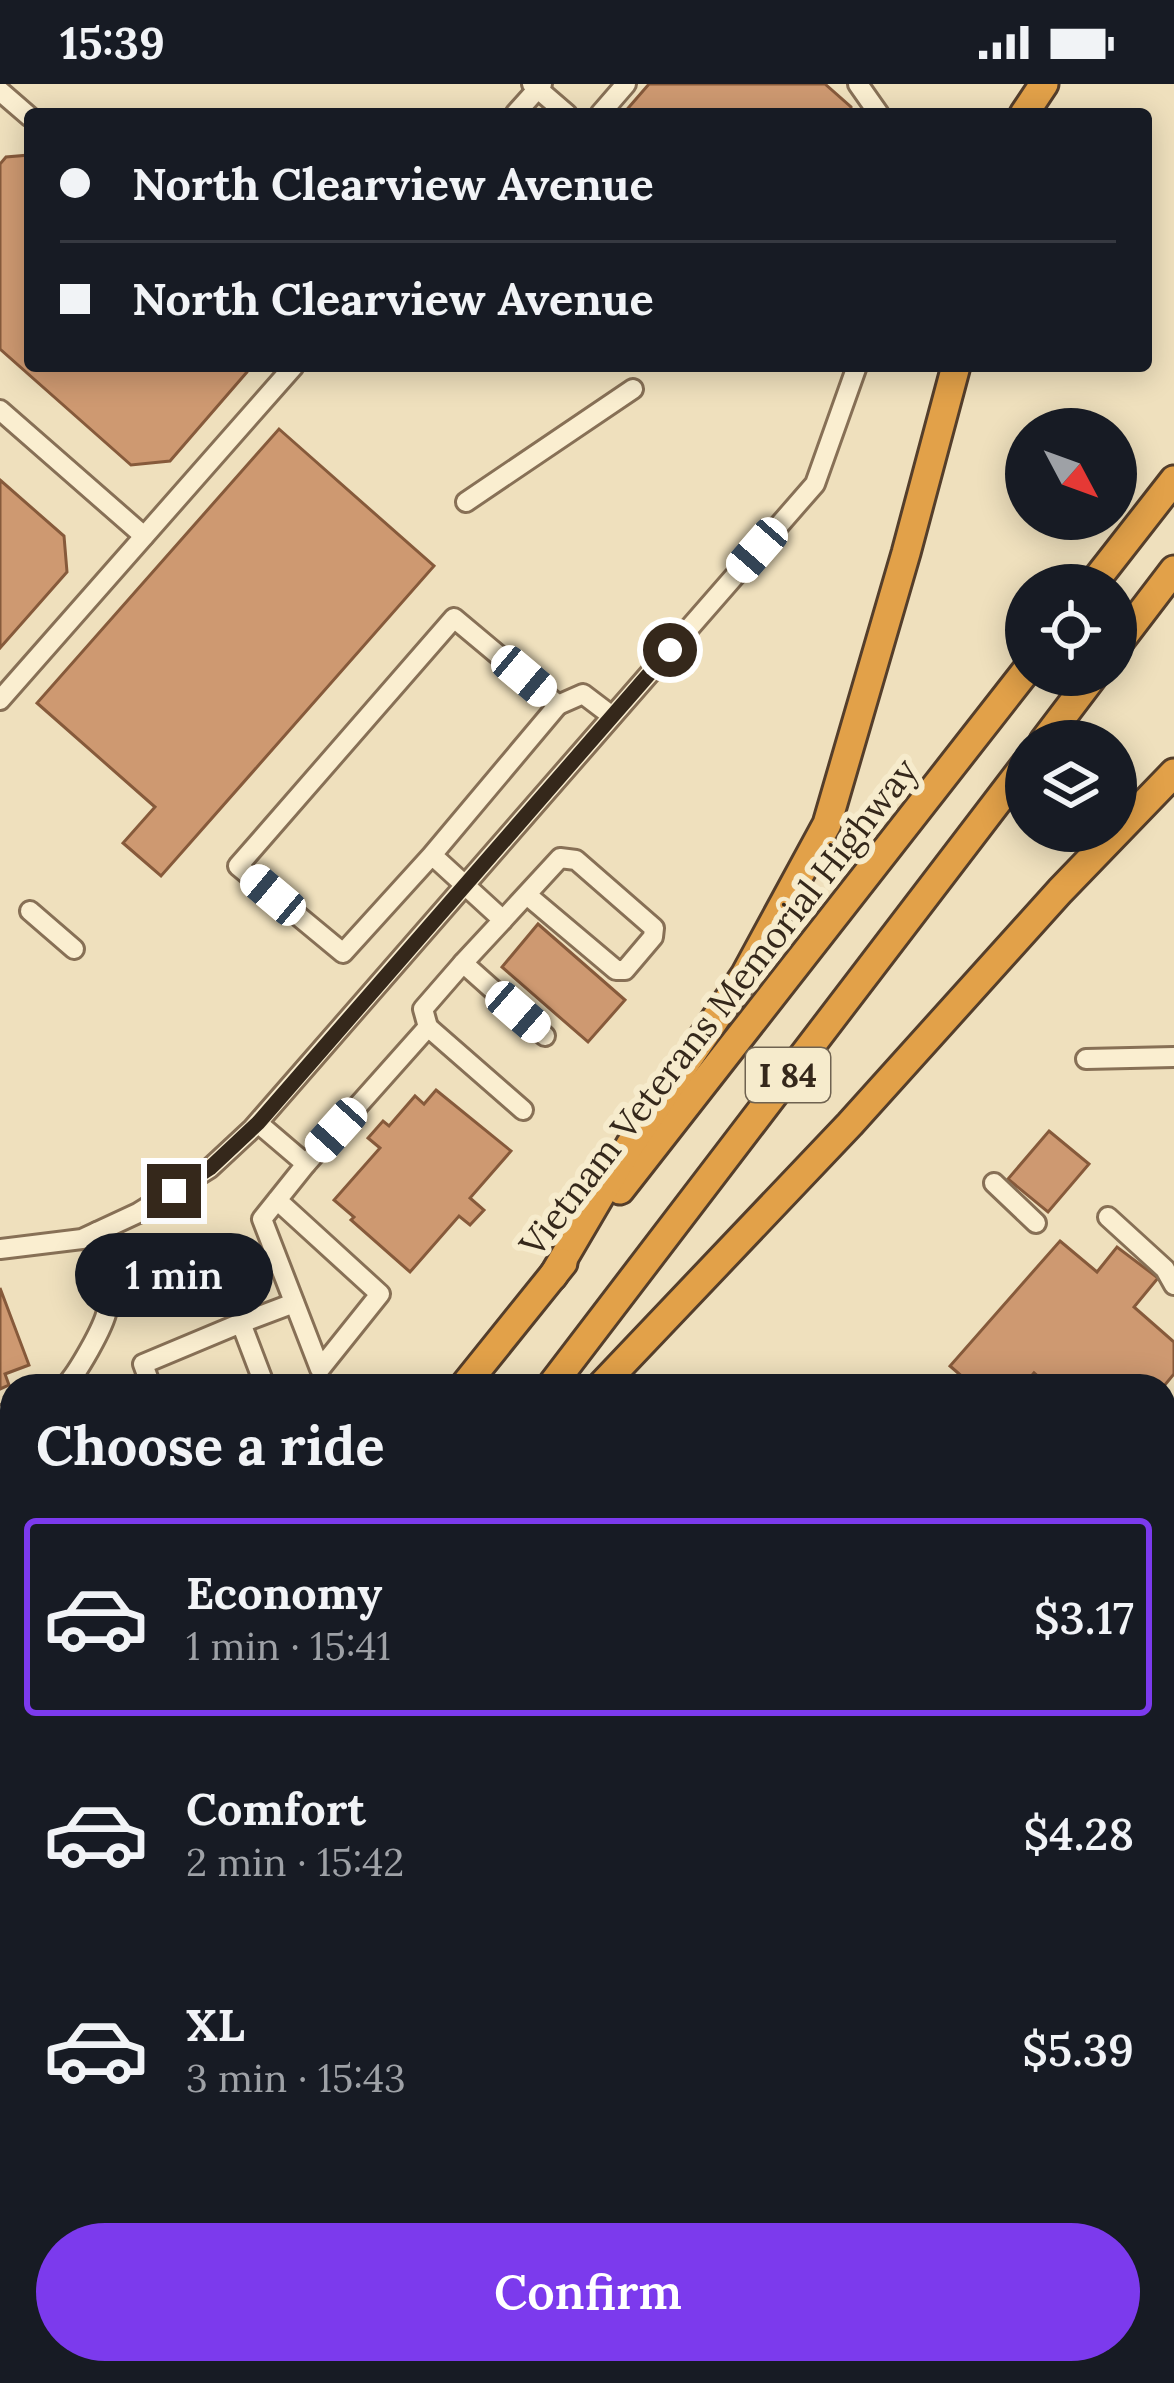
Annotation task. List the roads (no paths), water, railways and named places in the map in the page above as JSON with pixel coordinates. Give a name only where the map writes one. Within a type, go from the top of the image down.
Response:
[{"type":"highway","points":[[553,1276],[631,1145],[745,975],[827,824],[954,372]]},
{"type":"highway","points":[[1108,564],[1174,480]]},
{"type":"highway","points":[[1137,619],[1174,571]]},
{"type":"highway","name":"Vietnam Veterans Memorial Highway","points":[[474,1374],[1006,696]]},
{"type":"highway","points":[[1060,720],[1078,696]]},
{"type":"highway","points":[[613,1374],[1174,773]]},
{"type":"highway","name":"I 84","points":[[559,1374],[1005,791]]},
{"type":"street","points":[[605,108],[626,84]]},
{"type":"street","points":[[537,86],[561,108]]},
{"type":"street","points":[[0,87],[24,111]]},
{"type":"street","points":[[0,700],[289,372]]},
{"type":"street","points":[[0,1249],[82,1239],[138,1213],[210,1168],[258,1123],[815,484],[855,372]]},
{"type":"street","points":[[466,502],[633,388]]},
{"type":"street","points":[[0,410],[144,536]]},
{"type":"street","points":[[559,705],[454,618],[238,866],[343,953],[559,705],[583,694],[613,716]]},
{"type":"street","points":[[432,855],[503,920]]},
{"type":"street","points":[[523,1110],[428,1027],[424,1009],[560,858],[576,860],[654,928],[653,937],[625,970],[616,970],[527,895]]},
{"type":"street","points":[[29,910],[74,949]]},
{"type":"street","points":[[463,963],[545,1036]]},
{"type":"street","points":[[277,1200],[380,1294],[320,1369],[262,1219],[277,1200],[306,1164],[428,1027]]},
{"type":"street","points":[[1086,1059],[1174,1057]]},
{"type":"street","points":[[258,1123],[306,1164]]},
{"type":"street","points":[[994,1184],[1036,1222]]},
{"type":"street","points":[[1108,1217],[1165,1269],[1174,1285]]},
{"type":"street","points":[[77,1374],[107,1311],[97,1232]]},
{"type":"street","points":[[147,1374],[143,1364],[294,1303]]},
{"type":"street","points":[[241,1323],[260,1374]]}]
